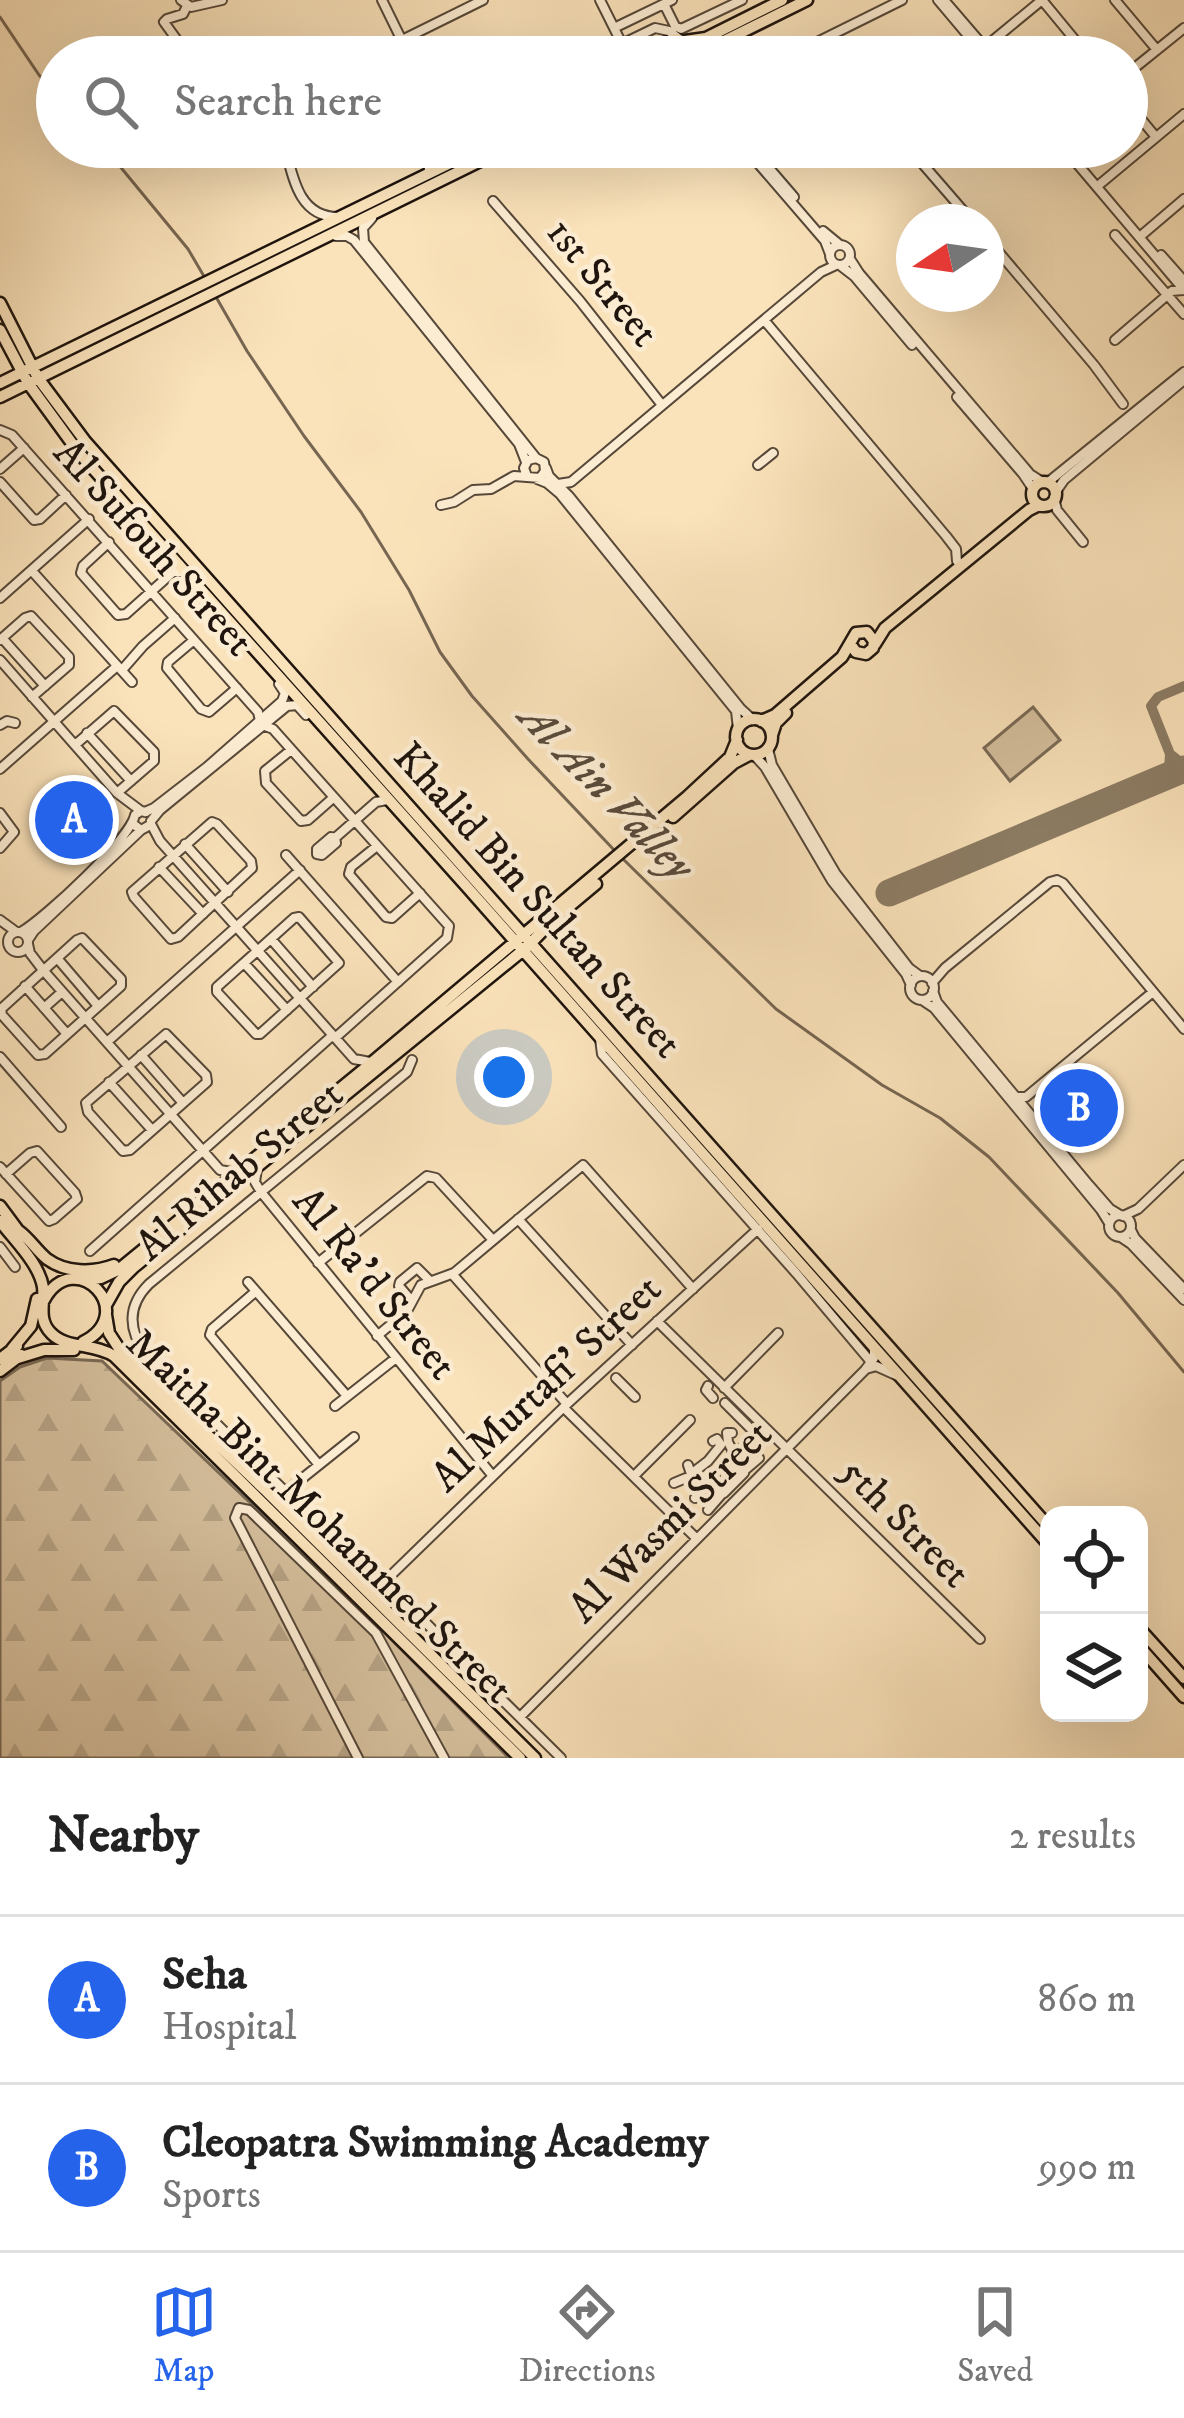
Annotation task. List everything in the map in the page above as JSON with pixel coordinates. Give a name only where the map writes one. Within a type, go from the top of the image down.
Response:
[{"type":"main road","points":[[710,36],[782,0]]},
{"type":"main road","points":[[735,36],[807,0]]},
{"type":"main road","points":[[256,267],[302,235],[441,168]]},
{"type":"main road","points":[[0,390],[466,168]]},
{"type":"main road","name":"Khalid Bin Sultan Street","points":[[0,303],[2,326],[52,420],[381,797],[556,971],[719,1171],[1040,1534]]},
{"type":"main road","points":[[68,420],[53,382],[63,359],[105,332],[169,308]]},
{"type":"main road","points":[[2,326],[29,352],[63,359]]},
{"type":"main road","points":[[0,390],[9,362],[2,326]]},
{"type":"main road","points":[[30,375],[90,346],[105,332]]},
{"type":"main road","points":[[30,375],[68,430],[85,441]]},
{"type":"main road","name":"Khalid Bin Sultan Street","points":[[30,375],[500,908],[651,1102],[716,1158],[719,1171],[1040,1519]]},
{"type":"main road","points":[[0,390],[33,399],[52,420]]},
{"type":"main road","points":[[636,843],[686,807],[734,763],[767,749],[779,720],[844,664],[855,649],[856,633],[880,625],[960,554],[1026,503],[1045,496]]},
{"type":"main road","points":[[0,1371],[31,1334],[53,1286],[70,1279],[107,1276],[131,1263],[238,1179],[500,955],[553,920],[727,760],[746,722],[778,712],[855,649],[869,653],[882,631],[1045,496]]},
{"type":"main road","points":[[238,632],[244,629],[271,652]]},
{"type":"main road","points":[[867,632],[874,644]]},
{"type":"main road","points":[[757,720],[772,735]]},
{"type":"main road","points":[[321,726],[355,757],[361,753]]},
{"type":"main road","points":[[737,735],[741,749],[751,755]]},
{"type":"main road","points":[[500,908],[514,920],[542,916],[595,879]]},
{"type":"main road","points":[[467,886],[499,931],[500,955]]},
{"type":"main road","points":[[0,1359],[34,1347],[83,1342],[98,1332],[131,1263],[220,1186],[256,1169],[460,999],[568,898]]},
{"type":"main road","points":[[553,920],[544,940],[556,971]]},
{"type":"main road","points":[[523,943],[562,986],[576,994]]},
{"type":"main road","points":[[460,999],[507,968],[529,963],[562,993]]},
{"type":"main road","name":"Maitha Bint Mohammed Street","points":[[0,1207],[40,1274],[47,1329],[69,1342],[101,1348],[130,1367],[265,1490],[431,1656],[506,1744],[532,1752]]},
{"type":"main road","name":"Maitha Bint Mohammed Street","points":[[0,1221],[45,1265],[70,1279]]},
{"type":"main road","points":[[15,1354],[33,1321],[38,1288],[17,1236],[26,1235],[62,1268],[95,1270],[131,1263]]},
{"type":"main road","points":[[130,1367],[113,1315],[131,1263]]},
{"type":"main road","points":[[84,1280],[98,1289],[106,1310]]},
{"type":"main road","points":[[807,1285],[821,1287]]},
{"type":"main road","name":"Maitha Bint Mohammed Street","points":[[106,1310],[107,1328],[130,1367],[461,1693],[532,1752]]},
{"type":"main road","points":[[15,1354],[52,1349],[92,1352],[130,1367]]},
{"type":"main road","points":[[968,1454],[1008,1491],[1015,1488]]},
{"type":"main road","points":[[1011,1502],[1018,1500],[1040,1521]]},
{"type":"main road","points":[[1148,1638],[1184,1678]]},
{"type":"main road","points":[[1148,1656],[1184,1697]]},
{"type":"street","points":[[174,36],[164,22],[183,14],[184,3],[222,0]]},
{"type":"street","points":[[382,0],[399,36]]},
{"type":"street","points":[[409,36],[483,0]]},
{"type":"street","points":[[600,0],[618,36]]},
{"type":"street","points":[[614,28],[668,2],[675,26],[681,29],[742,0]]},
{"type":"street","points":[[831,36],[902,0]]},
{"type":"street","points":[[941,0],[972,36]]},
{"type":"street","points":[[1006,36],[1042,0],[1072,36]]},
{"type":"street","points":[[1115,0],[1145,36]]},
{"type":"street","points":[[639,36],[659,28],[676,36]]},
{"type":"street","points":[[1148,57],[1184,28]]},
{"type":"street","points":[[639,36],[651,36]]},
{"type":"street","points":[[1148,39],[1157,50]]},
{"type":"street","points":[[1148,142],[1184,114]]},
{"type":"street","points":[[1148,128],[1155,136]]},
{"type":"street","points":[[291,168],[298,193],[322,216],[339,217]]},
{"type":"street","points":[[427,175],[432,168]]},
{"type":"street","points":[[765,168],[838,260],[856,270],[1033,477],[1082,542]]},
{"type":"street","points":[[558,484],[571,482],[848,249],[826,235],[767,168]]},
{"type":"street","points":[[926,168],[957,204]]},
{"type":"street","points":[[1084,168],[1181,283]]},
{"type":"street","points":[[1085,168],[1181,283]]},
{"type":"street","points":[[1100,184],[1118,168]]},
{"type":"street","points":[[410,196],[367,221],[363,239],[530,468],[560,494],[736,711],[737,735]]},
{"type":"street","points":[[1143,234],[1184,199]]},
{"type":"street","name":"1st Street","points":[[493,200],[662,405]]},
{"type":"street","points":[[302,235],[312,223],[314,209]]},
{"type":"street","points":[[256,267],[285,262],[337,235],[351,237],[519,444],[530,468],[542,476],[546,468],[739,706],[757,720]]},
{"type":"street","points":[[1115,235],[1184,314]]},
{"type":"street","points":[[838,260],[832,249],[840,245]]},
{"type":"street","points":[[1004,258],[1123,404]]},
{"type":"street","points":[[1115,340],[1181,283]]},
{"type":"street","points":[[764,321],[960,554]]},
{"type":"street","points":[[1045,496],[1184,376]]},
{"type":"street","name":"Al Sufouh Street","points":[[0,430],[10,433],[110,542],[447,924],[449,934],[398,982]]},
{"type":"street","points":[[0,469],[24,448]]},
{"type":"street","points":[[758,465],[773,453]]},
{"type":"street","points":[[441,505],[470,491],[491,489],[530,468]]},
{"type":"street","points":[[0,482],[34,520],[66,495]]},
{"type":"street","points":[[569,496],[571,482]]},
{"type":"street","points":[[452,514],[456,501]]},
{"type":"street","points":[[0,598],[89,520]]},
{"type":"street","points":[[110,542],[83,566],[82,575],[121,616],[178,568]]},
{"type":"street","points":[[32,571],[132,682]]},
{"type":"street","points":[[32,697],[45,686],[69,665],[70,658],[27,616],[1,639],[45,686]]},
{"type":"street","points":[[1,767],[175,618]]},
{"type":"street","points":[[194,640],[167,668],[201,709],[212,710],[237,688]]},
{"type":"street","points":[[0,660],[354,1059],[372,1062]]},
{"type":"street","points":[[266,721],[285,696],[269,668]]},
{"type":"street","points":[[15,944],[154,808],[287,706],[294,704],[321,726]]},
{"type":"street","points":[[75,745],[112,711],[118,713],[156,756],[120,795]]},
{"type":"street","points":[[0,725],[15,723]]},
{"type":"street","points":[[87,734],[131,781]]},
{"type":"street","points":[[767,749],[770,762],[836,874],[909,968],[928,978],[938,1002],[1107,1206],[1122,1215],[1184,1289]]},
{"type":"street","points":[[291,750],[264,774],[264,781],[304,822],[333,798]]},
{"type":"street","points":[[751,755],[765,766],[832,881],[906,974],[913,995],[934,1008],[1101,1210],[1110,1233],[1131,1244],[1184,1300]]},
{"type":"street","points":[[335,838],[381,797]]},
{"type":"street","points":[[0,813],[14,832],[0,848]]},
{"type":"street","points":[[209,822],[217,824],[253,866],[176,938],[167,936],[132,895],[133,889],[185,844],[209,822]]},
{"type":"street","points":[[185,844],[228,892]]},
{"type":"street","points":[[377,845],[349,874],[386,917],[420,892]]},
{"type":"street","points":[[90,1251],[398,982],[286,855]]},
{"type":"street","points":[[159,867],[203,914]]},
{"type":"street","points":[[106,1042],[300,870]]},
{"type":"street","points":[[922,1000],[930,996],[945,968],[1057,880],[1184,1029]]},
{"type":"street","points":[[296,917],[302,918],[339,963],[256,1034],[217,988],[271,939],[296,917]]},
{"type":"street","points":[[0,921],[15,944],[40,966],[220,1170],[220,1186]]},
{"type":"street","points":[[84,938],[121,979],[119,988],[38,1055],[0,1011],[40,966],[57,958],[84,938]]},
{"type":"street","points":[[271,939],[313,987]]},
{"type":"street","points":[[57,958],[98,1006]]},
{"type":"street","points":[[244,963],[287,1010]]},
{"type":"street","points":[[911,985],[920,976]]},
{"type":"street","points":[[25,986],[68,1034]]},
{"type":"street","points":[[44,1008],[62,992]]},
{"type":"street","points":[[1022,1100],[1153,992]]},
{"type":"street","points":[[166,1034],[207,1079],[130,1150],[121,1150],[86,1106],[141,1055],[166,1034]]},
{"type":"street","points":[[141,1055],[184,1103]]},
{"type":"street","points":[[0,1057],[61,1127]]},
{"type":"street","points":[[354,1059],[355,1076]]},
{"type":"street","name":"Al Rihab Street","points":[[412,1060],[407,1072],[259,1189],[142,1291],[131,1321],[146,1354],[520,1718],[532,1752],[562,1758]]},
{"type":"street","points":[[110,1082],[152,1130]]},
{"type":"street","points":[[651,1102],[719,1171],[758,1229],[868,1366]]},
{"type":"street","points":[[37,1151],[75,1192],[76,1201],[49,1221],[3,1170],[37,1151]]},
{"type":"street","points":[[377,1336],[405,1313],[419,1287],[452,1274],[583,1165],[693,1289]]},
{"type":"street","points":[[1108,1223],[1114,1216],[1138,1209],[1184,1165]]},
{"type":"street","name":"Al Ra'd Street","points":[[256,1169],[259,1189]]},
{"type":"street","name":"Al Ra'd Street","points":[[220,1170],[259,1189],[492,1475]]},
{"type":"street","points":[[319,1263],[427,1176],[436,1178],[493,1240]]},
{"type":"street","points":[[1122,1238],[1138,1209]]},
{"type":"street","points":[[518,1219],[632,1346]]},
{"type":"street","name":"Al Murtafi' Street","points":[[381,1586],[492,1475],[565,1406],[612,1373],[632,1346],[758,1229]]},
{"type":"street","points":[[0,1247],[16,1267]]},
{"type":"street","points":[[412,1301],[399,1282],[417,1268],[430,1281]]},
{"type":"street","points":[[452,1274],[565,1406],[697,1539]]},
{"type":"street","points":[[248,1282],[347,1396]]},
{"type":"street","points":[[255,1292],[210,1335],[319,1465]]},
{"type":"street","name":"5th Street","points":[[657,1322],[710,1382],[724,1388],[980,1640]]},
{"type":"street","points":[[724,1388],[778,1333]]},
{"type":"street","points":[[868,1366],[874,1347]]},
{"type":"street","points":[[334,1406],[396,1358]]},
{"type":"street","points":[[868,1366],[902,1379]]},
{"type":"street","name":"Al Wasmi Street","points":[[520,1718],[697,1539],[738,1489],[786,1449],[868,1366]]},
{"type":"street","points":[[612,1373],[635,1397]]},
{"type":"street","points":[[710,1382],[706,1390],[713,1398]]},
{"type":"street","points":[[725,1403],[756,1434],[735,1455]]},
{"type":"street","points":[[634,1476],[690,1420]]},
{"type":"street","points":[[716,1428],[744,1472]]},
{"type":"street","points":[[285,1510],[284,1492],[354,1437]]},
{"type":"street","points":[[674,1483],[708,1462],[723,1440]]},
{"type":"street","points":[[708,1510],[722,1494],[738,1489],[744,1472],[758,1458]]},
{"type":"street","points":[[689,1473],[722,1494]]},
{"type":"street","points":[[694,1498],[715,1477]]},
{"type":"street","points":[[265,1490],[284,1492]]},
{"type":"street","points":[[358,1758],[235,1518],[239,1508],[248,1509],[376,1634],[444,1758]]},
{"type":"street","points":[[431,1656],[453,1652],[449,1680]]},
{"type":"green space","points":[[1033,707],[1060,740],[1010,781],[984,748]]},
{"type":"green space","points":[[47,1358],[102,1361],[509,1758],[0,1758],[0,1381],[20,1367]]},
{"type":"waterway","name":"Al Ain Valley","points":[[0,17],[36,71]]},
{"type":"waterway","name":"Al Ain Valley","points":[[121,168],[188,249],[205,278]]},
{"type":"waterway","name":"Al Ain Valley","points":[[216,297],[304,436],[361,512],[440,652],[472,696],[615,851]]},
{"type":"waterway","name":"Al Ain Valley","points":[[622,858],[776,1009],[882,1085],[940,1118],[989,1157],[1118,1293],[1184,1372]]},
{"type":"taxiway","points":[[1170,754],[1151,706],[1158,697],[1184,686]]},
{"type":"taxiway","points":[[1161,779],[1169,770],[1170,754],[1184,765]]},
{"type":"runway","points":[[889,893],[1184,769]]},
{"type":"place","name":"Seha","points":[[74,820]]},
{"type":"place","name":"Cleopatra Swimming Academy","points":[[1079,1108]]}]
